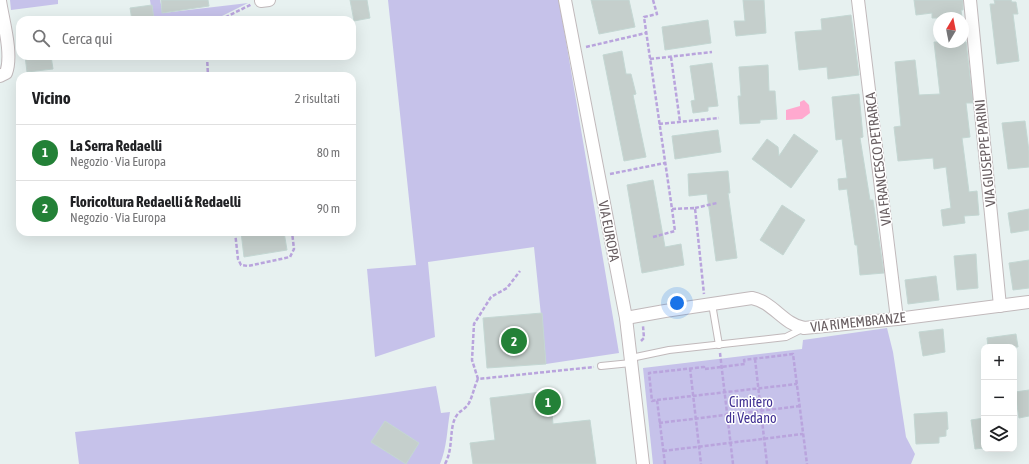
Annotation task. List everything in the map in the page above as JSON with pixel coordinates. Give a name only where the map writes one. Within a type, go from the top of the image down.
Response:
[{"type":"street","name":"VIA EUROPA","points":[[565,0],[626,318],[643,464]]},
{"type":"street","name":"VIA FRANCESCO PETRARCA","points":[[858,0],[897,319]]},
{"type":"street","name":"VIA GIUSEPPE PARINI","points":[[970,0],[1000,306]]},
{"type":"street","points":[[0,1],[9,56],[9,66],[3,74]]},
{"type":"street","name":"VIA RIMEMBRANZE","points":[[626,318],[747,298],[758,299],[768,304],[788,322],[804,328],[897,319],[1029,302]]},
{"type":"lane","points":[[708,304],[719,345]]},
{"type":"lane","points":[[601,366],[668,350],[786,337],[804,328]]},
{"type":"path","points":[[229,16],[265,0]]},
{"type":"path","points":[[653,0],[657,14],[644,17],[675,231],[653,237]]},
{"type":"path","points":[[586,47],[646,34]]},
{"type":"path","points":[[650,59],[712,52]]},
{"type":"path","points":[[671,57],[680,122]]},
{"type":"path","points":[[206,60],[208,72]]},
{"type":"path","points":[[659,124],[719,118]]},
{"type":"path","points":[[610,174],[665,163]]},
{"type":"path","points":[[672,209],[695,208],[717,203]]},
{"type":"path","points":[[695,208],[708,304]]},
{"type":"path","points":[[235,236],[238,259],[241,265],[248,266],[290,257],[294,249],[292,236]]},
{"type":"path","points":[[478,380],[472,360],[474,324],[491,297],[507,288],[520,271]]},
{"type":"path","points":[[719,345],[733,464]]},
{"type":"path","points":[[797,384],[652,401],[649,373],[745,364],[744,360],[793,354],[804,434],[807,464]]},
{"type":"path","points":[[755,359],[767,464]]},
{"type":"path","points":[[445,464],[449,456],[456,414],[469,404],[475,384],[478,380],[601,366]]},
{"type":"path","points":[[690,368],[702,464]]},
{"type":"path","points":[[656,400],[664,464]]},
{"type":"path","points":[[659,423],[800,406]]},
{"type":"path","points":[[663,451],[804,434]]},
{"type":"green space","points":[[10,0],[58,0],[58,4],[11,10]]},
{"type":"green space","points":[[150,0],[160,0],[163,13],[248,3],[222,16],[152,16]]},
{"type":"green space","points":[[388,0],[559,0],[619,353],[546,364],[534,247],[428,262],[435,337],[375,357],[367,269],[416,265]]},
{"type":"green space","name":"Cimitero di Vedano","points":[[887,328],[893,352],[906,437],[915,454],[911,464],[653,464],[643,368],[802,349],[803,340]]},
{"type":"green space","points":[[436,386],[441,413],[450,412],[445,445],[440,464],[79,464],[75,432],[256,411]]},
{"type":"shaded area","points":[[804,100],[809,105],[810,113],[802,119],[786,120],[786,110],[800,106],[800,102]]},
{"type":"building","points":[[161,0],[208,0],[209,6],[162,13]]},
{"type":"building","points":[[350,0],[367,0],[370,18],[356,21],[356,16],[353,16]]},
{"type":"building","points":[[591,0],[629,0],[635,27],[599,34]]},
{"type":"building","points":[[743,0],[764,0],[766,33],[736,36],[734,21],[745,21]]},
{"type":"building","points":[[914,0],[963,0],[963,10],[961,10],[961,12],[933,12],[933,18],[932,13],[916,15]]},
{"type":"building","points":[[994,0],[1011,0],[1012,2],[1016,2],[1018,14],[1013,14],[1019,61],[997,64],[990,4],[995,4]]},
{"type":"building","points":[[152,5],[153,16],[131,16],[130,8]]},
{"type":"building","points":[[851,15],[859,75],[828,79],[827,67],[799,70],[795,32],[822,30],[821,19]]},
{"type":"building","points":[[708,20],[711,43],[665,50],[662,27]]},
{"type":"building","points":[[935,48],[967,48],[973,103],[966,103],[970,137],[962,138],[969,192],[977,191],[979,215],[964,216],[965,223],[943,226],[941,210],[951,208],[946,167],[934,169],[933,158],[898,161],[894,127],[901,126],[895,62],[915,60],[919,95],[940,94]]},
{"type":"building","points":[[622,51],[626,74],[631,74],[636,94],[633,95],[646,157],[624,161],[603,55]]},
{"type":"building","points":[[26,60],[52,60],[53,69],[27,72]]},
{"type":"building","points":[[712,63],[718,106],[708,107],[708,111],[693,113],[691,101],[695,100],[690,66]]},
{"type":"building","points":[[768,65],[769,91],[775,91],[777,119],[760,120],[760,123],[740,124],[738,96],[741,96],[739,67]]},
{"type":"building","points":[[859,94],[863,137],[860,138],[870,200],[873,200],[884,273],[860,275],[857,245],[855,245],[847,189],[839,190],[838,179],[847,178],[842,139],[836,140],[832,97]]},
{"type":"building","points":[[1025,121],[1029,151],[1029,167],[1008,169],[1002,123]]},
{"type":"building","points":[[718,130],[721,152],[675,159],[672,136]]},
{"type":"building","points":[[794,134],[818,151],[791,188],[752,159],[767,139],[778,147],[779,156]]},
{"type":"building","points":[[728,171],[730,193],[728,193],[737,258],[716,261],[707,194],[689,196],[688,174]]},
{"type":"building","points":[[653,180],[665,247],[681,244],[684,265],[642,273],[627,185]]},
{"type":"building","points":[[782,205],[805,220],[783,255],[760,240]]},
{"type":"building","points":[[1029,209],[1029,230],[1011,233],[1008,213]]},
{"type":"building","points":[[241,236],[285,236],[287,250],[244,257]]},
{"type":"building","points":[[976,254],[978,288],[957,290],[954,256]]},
{"type":"building","points":[[1029,260],[1029,288],[1013,290],[1009,263]]},
{"type":"building","points":[[936,276],[939,300],[908,304],[905,280]]},
{"type":"building","points":[[542,313],[546,364],[487,368],[483,318]]},
{"type":"building","points":[[943,329],[945,352],[923,356],[919,332]]},
{"type":"building","points":[[1016,334],[1018,347],[1017,344],[988,344],[987,338]]},
{"type":"building","points":[[1029,390],[1029,416],[1019,418],[1017,392]]},
{"type":"building","points":[[550,391],[553,424],[590,420],[596,464],[473,464],[470,443],[495,440],[490,398]]},
{"type":"building","points":[[947,412],[948,429],[946,430],[946,436],[939,437],[939,443],[916,444],[914,414]]},
{"type":"building","points":[[981,418],[981,448],[975,449],[971,420]]},
{"type":"building","points":[[385,421],[419,443],[406,464],[371,442]]},
{"type":"place","name":"Floricoltura Redaelli & Redaelli","points":[[514,341]]},
{"type":"place","name":"La Serra Redaelli","points":[[548,402]]}]
